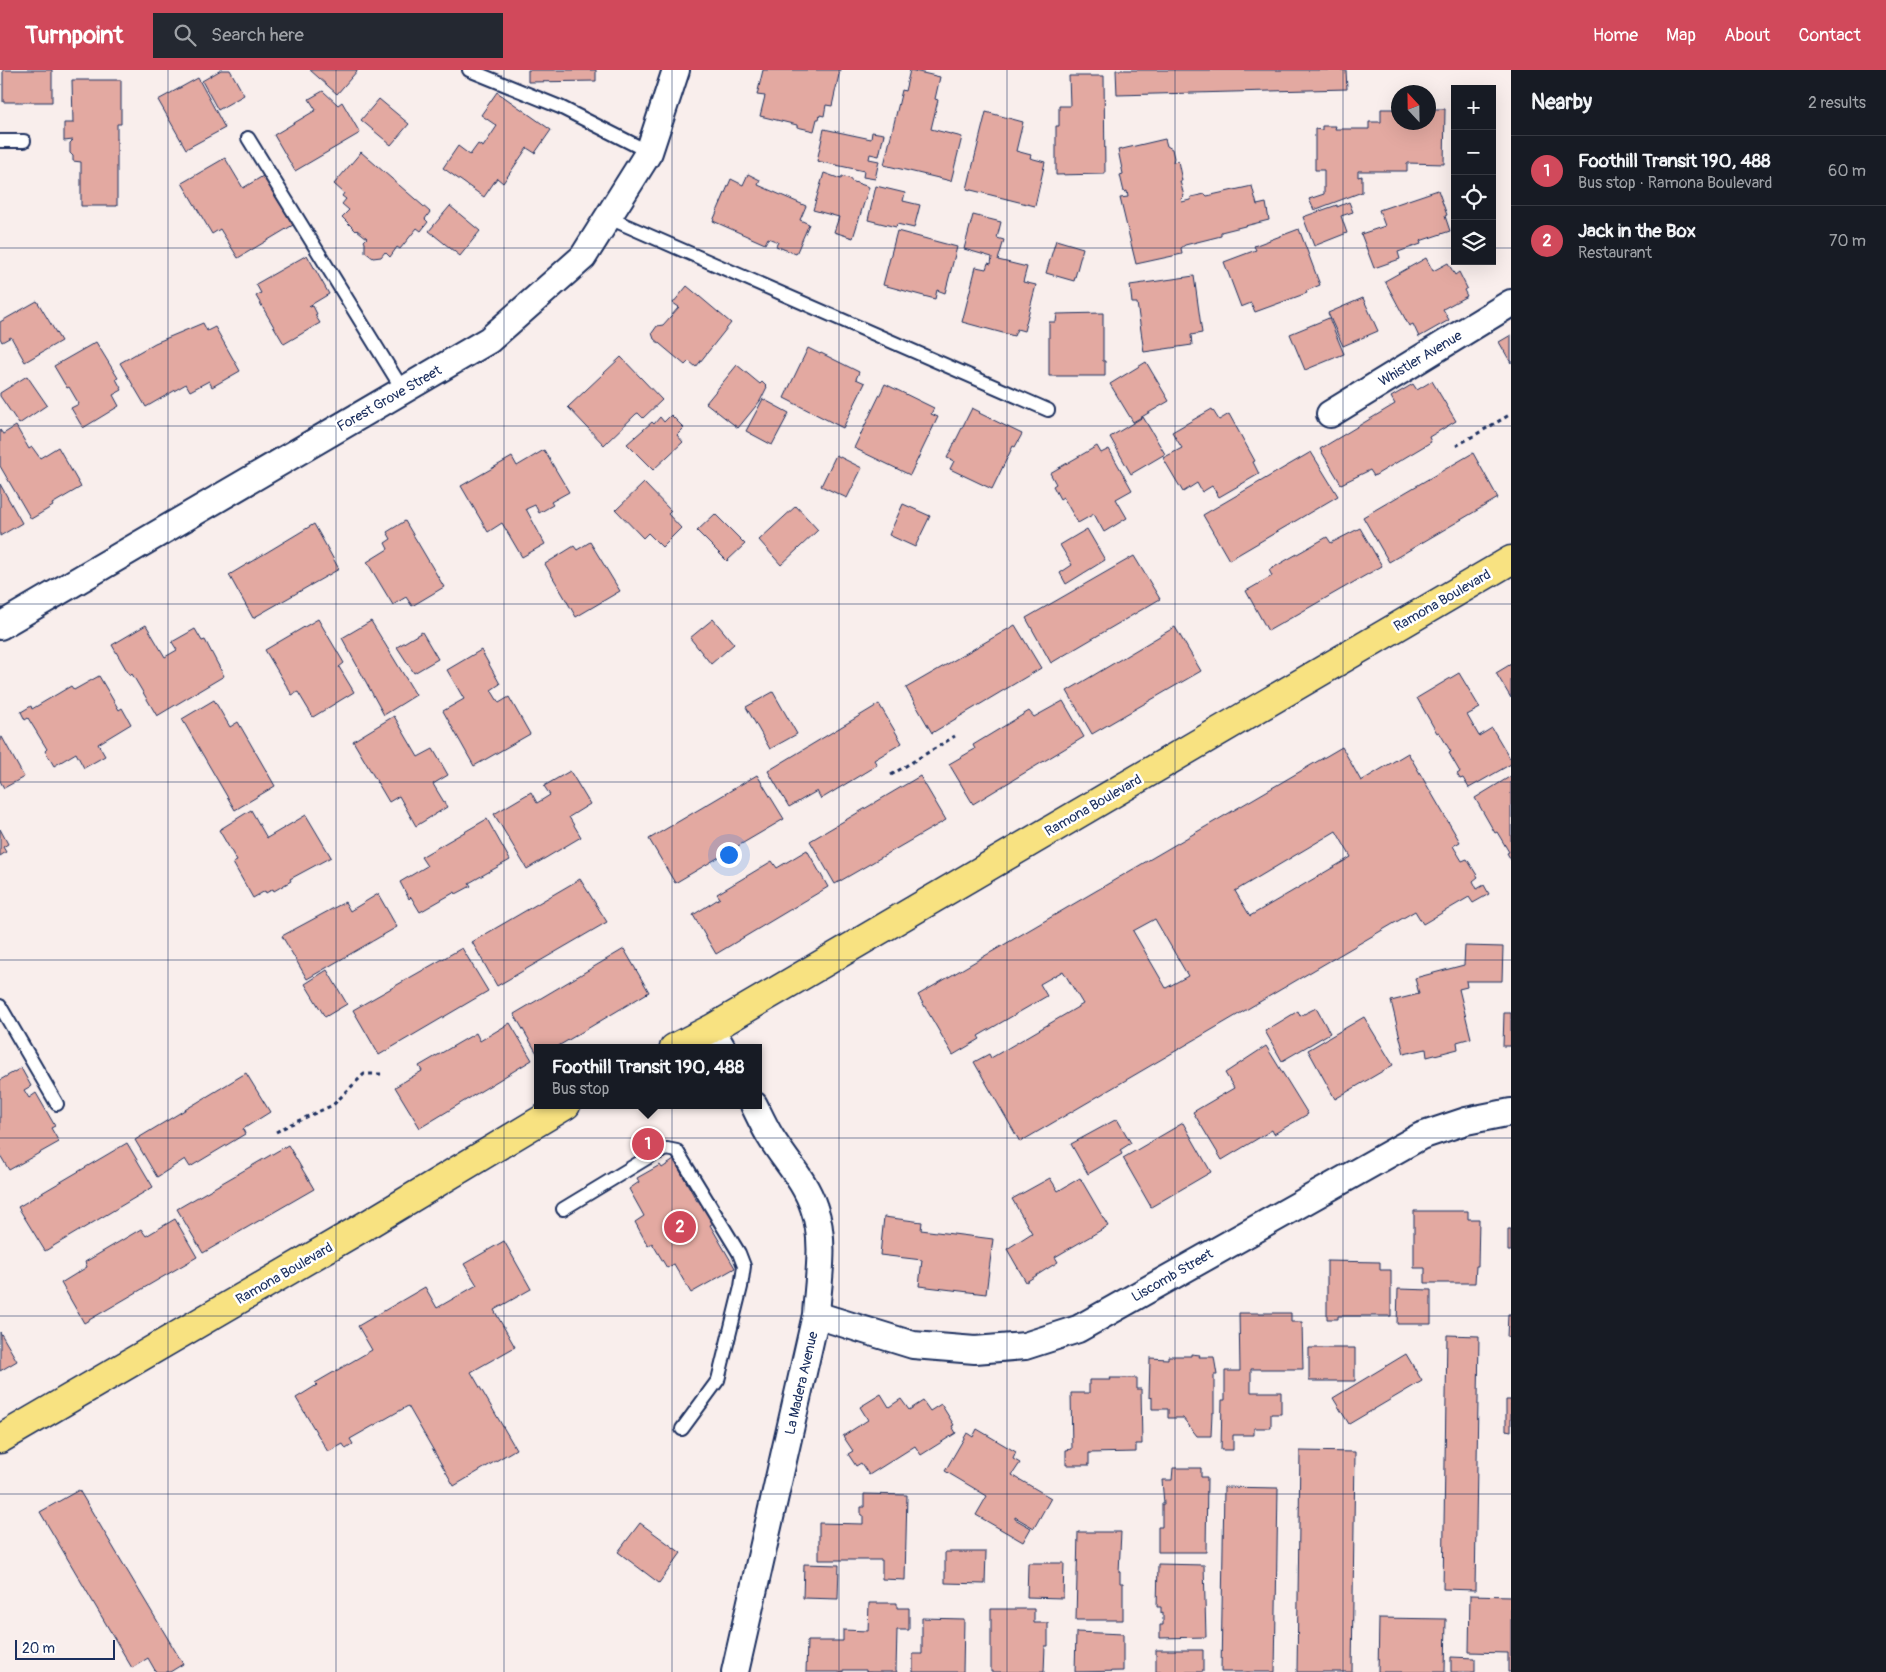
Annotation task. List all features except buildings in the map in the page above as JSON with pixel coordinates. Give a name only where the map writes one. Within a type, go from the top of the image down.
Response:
[{"type":"main road","name":"Ramona Boulevard","points":[[691,1044],[716,1038],[1511,560]]},
{"type":"main road","name":"Ramona Boulevard","points":[[0,1439],[370,1223],[559,1109]]},
{"type":"street","name":"Forest Grove Street","points":[[0,626],[489,340],[583,257],[649,152],[676,70]]},
{"type":"street","name":"Whistler Avenue","points":[[1330,414],[1511,303]]},
{"type":"street","name":"La Madera Avenue","points":[[735,1672],[816,1315],[820,1236],[815,1209],[802,1181],[770,1136],[756,1109]]},
{"type":"street","name":"Liscomb Street","points":[[816,1315],[913,1345],[975,1350],[1025,1346],[1078,1329],[1421,1136],[1466,1121],[1511,1112]]},
{"type":"lane","points":[[469,70],[560,107],[649,152]]},
{"type":"lane","points":[[248,138],[403,390]]},
{"type":"lane","points":[[0,141],[24,141]]},
{"type":"lane","points":[[609,218],[1048,410]]},
{"type":"lane","points":[[0,1006],[57,1104]]},
{"type":"lane","points":[[563,1209],[652,1155],[667,1149],[677,1151],[739,1253],[744,1266],[741,1287],[718,1380],[682,1429]]},
{"type":"path","points":[[1456,446],[1511,414]]},
{"type":"path","points":[[891,775],[955,736]]},
{"type":"path","points":[[276,1132],[289,1124],[333,1106],[364,1074],[385,1074]]},
{"type":"place","name":"Foothill Transit 190, 488","points":[[648,1144]]},
{"type":"place","name":"Jack in the Box","points":[[680,1227]]}]
